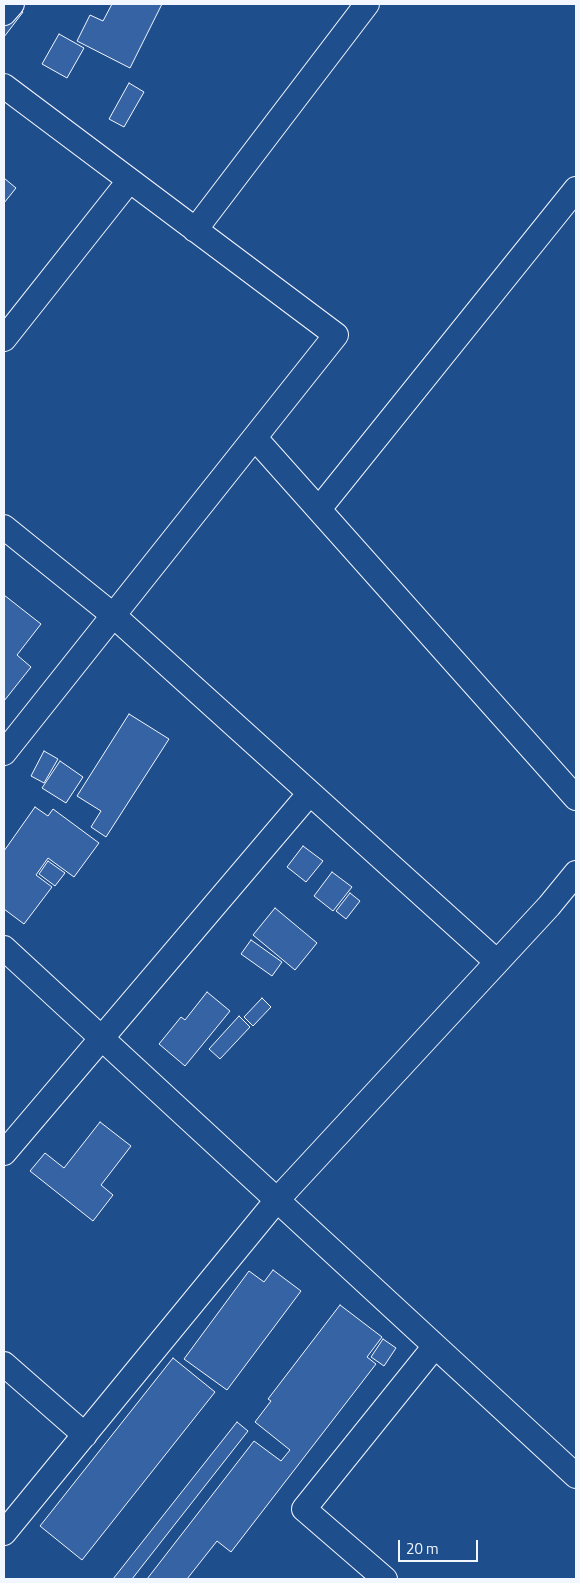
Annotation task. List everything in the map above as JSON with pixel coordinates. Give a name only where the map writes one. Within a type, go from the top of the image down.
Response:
[{"type":"street","points":[[4,13],[12,4]]},
{"type":"street","points":[[195,230],[367,4]]},
{"type":"street","points":[[4,86],[336,335],[4,753]]},
{"type":"street","points":[[4,339],[130,181]]},
{"type":"street","points":[[319,509],[576,189]]},
{"type":"street","points":[[254,438],[576,798]]},
{"type":"street","points":[[4,527],[113,616],[497,962]]},
{"type":"street","points":[[4,1153],[310,793]]},
{"type":"street","points":[[4,1533],[277,1200],[549,906],[576,873]]},
{"type":"street","points":[[4,948],[576,1476]]},
{"type":"street","points":[[385,1579],[304,1509],[435,1346]]},
{"type":"street","points":[[4,1364],[85,1435]]},
{"type":"building","points":[[4,4],[13,4],[23,12],[4,37]]},
{"type":"building","points":[[112,4],[162,4],[130,68],[77,41],[90,15],[103,21]]},
{"type":"building","points":[[59,34],[84,48],[67,78],[42,64]]},
{"type":"building","points":[[129,83],[144,92],[124,127],[109,119]]},
{"type":"building","points":[[4,178],[16,188],[4,203]]},
{"type":"building","points":[[4,595],[41,624],[17,655],[31,667],[4,701]]},
{"type":"building","points":[[129,714],[169,739],[106,837],[91,827],[101,811],[77,796]]},
{"type":"building","points":[[44,751],[58,759],[44,783],[31,776]]},
{"type":"building","points":[[60,761],[83,777],[66,803],[42,788]]},
{"type":"building","points":[[35,807],[48,816],[53,809],[99,843],[74,877],[48,858],[36,875],[52,887],[24,924],[4,909],[4,851]]},
{"type":"building","points":[[303,846],[323,861],[306,882],[287,867]]},
{"type":"building","points":[[48,861],[65,873],[55,886],[39,874]]},
{"type":"building","points":[[332,872],[352,887],[333,911],[314,896]]},
{"type":"building","points":[[350,893],[360,901],[346,919],[336,911]]},
{"type":"building","points":[[275,908],[317,943],[295,970],[253,935]]},
{"type":"building","points":[[251,940],[282,962],[272,976],[241,954]]},
{"type":"building","points":[[207,992],[230,1011],[185,1066],[159,1044],[181,1017],[185,1020]]},
{"type":"building","points":[[262,998],[271,1007],[253,1026],[244,1017]]},
{"type":"building","points":[[239,1016],[250,1027],[220,1059],[209,1049]]},
{"type":"building","points":[[100,1122],[131,1146],[101,1185],[113,1195],[93,1221],[30,1171],[45,1153],[64,1168]]},
{"type":"building","points":[[273,1270],[301,1291],[227,1390],[184,1359],[249,1271],[264,1282]]},
{"type":"building","points":[[340,1305],[382,1337],[367,1357],[376,1364],[231,1552],[217,1541],[187,1579],[147,1579],[254,1441],[281,1461],[290,1450],[255,1422],[271,1401],[268,1399]]},
{"type":"building","points":[[383,1339],[396,1348],[384,1366],[371,1357]]},
{"type":"building","points":[[173,1358],[215,1392],[82,1560],[40,1526]]},
{"type":"building","points":[[237,1422],[248,1431],[132,1579],[113,1579]]}]
